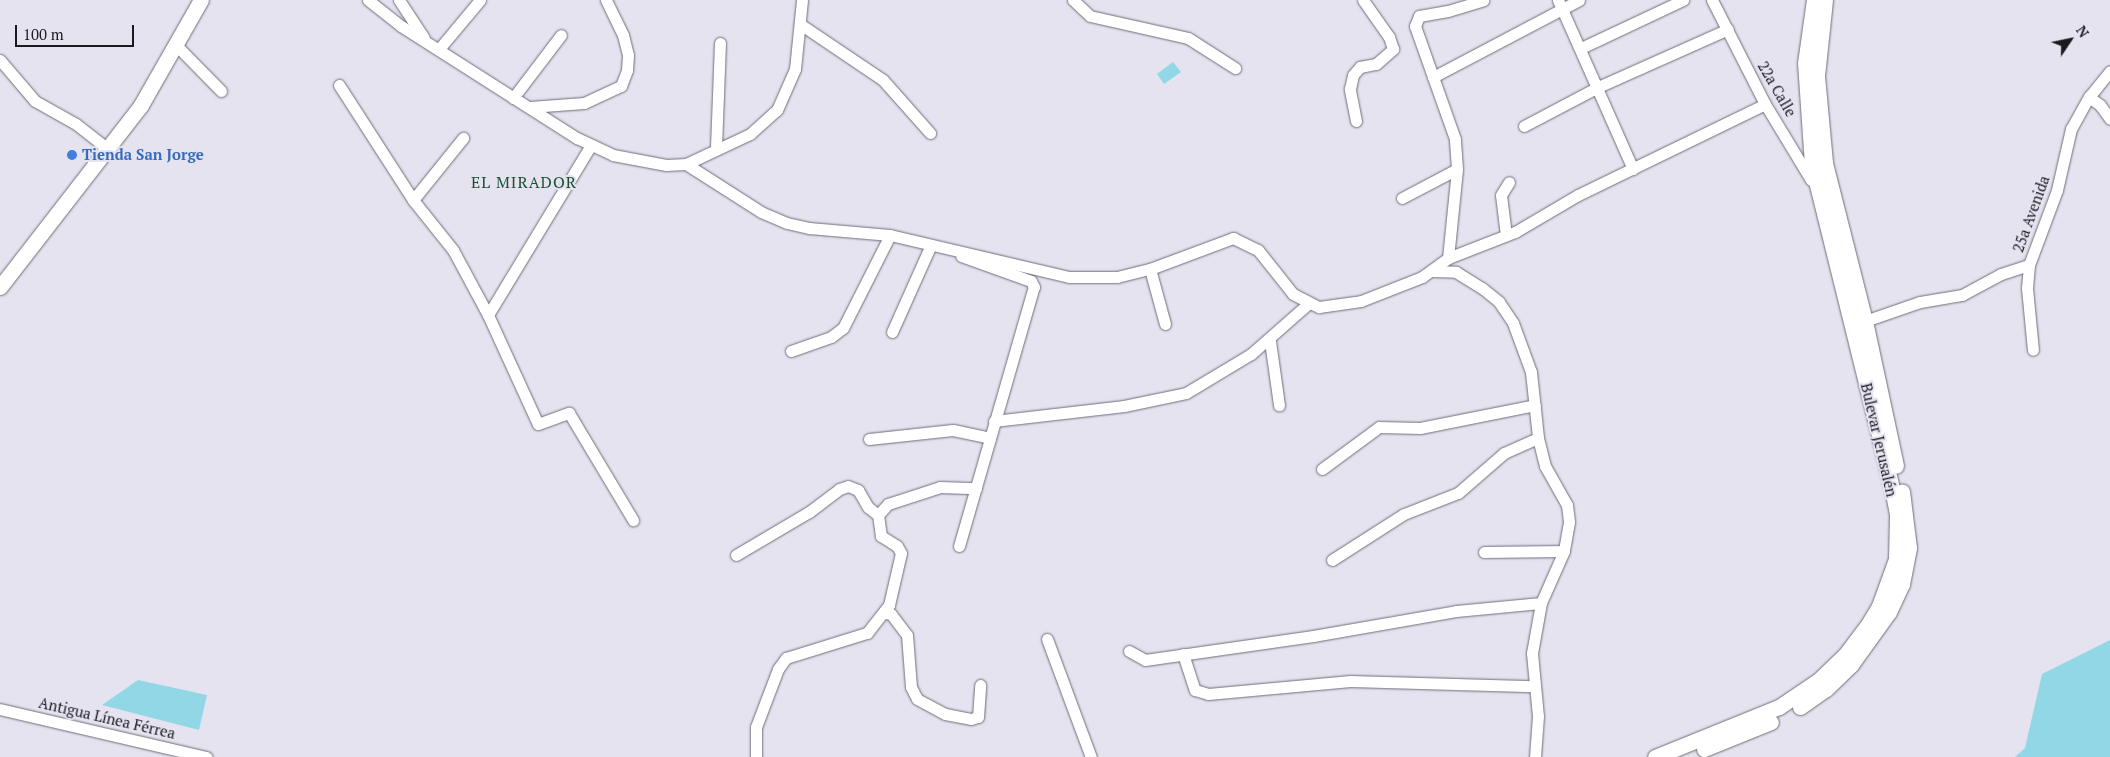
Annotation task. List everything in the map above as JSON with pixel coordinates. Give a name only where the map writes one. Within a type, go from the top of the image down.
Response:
[{"type":"main road","points":[[0,275],[102,144],[145,85],[194,0]]},
{"type":"main road","points":[[0,288],[141,105],[177,46],[201,0]]},
{"type":"main road","name":"Bulevar Jerusalén","points":[[1655,757],[1779,707],[1820,680],[1845,655],[1867,626],[1879,606],[1896,559],[1897,514],[1892,488],[1818,192],[1809,139],[1805,63],[1814,0]]},
{"type":"main road","name":"Bulevar Jerusalén","points":[[1684,757],[1784,716],[1826,689],[1867,645],[1889,612],[1902,584],[1909,548],[1907,512],[1865,321],[1825,163],[1817,76],[1825,0]]},
{"type":"street","points":[[368,0],[401,26],[591,145],[633,161],[686,164],[761,212],[787,223],[810,228],[890,235],[930,247],[947,249],[1069,277],[1117,277],[1150,269],[1233,238],[1258,250],[1293,294],[1308,304],[1319,307],[1361,301],[1432,271],[1448,258],[1506,236],[1633,169],[1765,104]]},
{"type":"street","points":[[399,0],[425,40]]},
{"type":"street","points":[[439,49],[480,0]]},
{"type":"street","points":[[530,107],[584,103],[621,86],[627,70],[628,55],[623,35],[606,0]]},
{"type":"street","points":[[686,164],[716,147],[750,134],[777,110],[795,69],[802,0]]},
{"type":"street","points":[[1073,0],[1090,16],[1188,38],[1235,68]]},
{"type":"street","points":[[1356,121],[1350,89],[1353,75],[1360,67],[1376,64],[1393,49],[1389,37],[1363,0]]},
{"type":"street","points":[[1448,258],[1457,169],[1455,139],[1415,26],[1419,16],[1448,11],[1483,0]]},
{"type":"street","points":[[1433,77],[1560,4],[1579,0]]},
{"type":"street","points":[[1581,48],[1684,0]]},
{"type":"street","name":"22a Calle","points":[[1712,0],[1765,104],[1785,132],[1818,192]]},
{"type":"street","points":[[1560,4],[1633,169]]},
{"type":"street","points":[[800,24],[883,80],[930,133]]},
{"type":"street","points":[[1524,126],[1598,87],[1728,29]]},
{"type":"street","points":[[514,98],[561,34]]},
{"type":"street","points":[[716,147],[720,43]]},
{"type":"street","points":[[177,46],[221,91]]},
{"type":"street","points":[[0,60],[35,100],[76,124],[102,144]]},
{"type":"street","name":"25a Avenida","points":[[1865,321],[1920,302],[1962,295],[2001,274],[2029,265],[2057,190],[2071,128],[2088,97],[2110,71]]},
{"type":"street","points":[[340,85],[414,200],[452,250],[488,315],[538,424],[569,413],[633,520]]},
{"type":"street","points":[[2088,97],[2100,105],[2110,119]]},
{"type":"street","points":[[414,200],[463,138]]},
{"type":"street","points":[[488,315],[542,231],[591,145]]},
{"type":"street","points":[[1402,198],[1457,169]]},
{"type":"street","points":[[1506,236],[1501,195],[1509,182]]},
{"type":"street","points":[[791,350],[831,337],[842,328],[890,235]]},
{"type":"street","points":[[892,332],[930,247]]},
{"type":"street","points":[[947,249],[986,268],[1031,281],[1034,287],[959,546]]},
{"type":"street","points":[[2029,265],[2027,288],[2033,350]]},
{"type":"street","points":[[1150,269],[1165,324]]},
{"type":"street","points":[[1432,271],[1456,272],[1499,302],[1523,345],[1531,372],[1538,438],[1545,466],[1567,505],[1569,522],[1564,551],[1541,603],[1532,653],[1539,740],[1535,757]]},
{"type":"street","points":[[994,421],[1124,406],[1186,393],[1221,374],[1270,341],[1308,304]]},
{"type":"street","points":[[1270,341],[1279,405]]},
{"type":"street","points":[[1322,469],[1378,427],[1420,428],[1535,405]]},
{"type":"street","points":[[869,440],[953,430],[990,438]]},
{"type":"street","points":[[1332,560],[1404,514],[1458,494],[1504,453],[1538,438]]},
{"type":"street","points":[[736,556],[809,512],[839,488],[848,486],[858,490],[868,507],[878,515],[881,536],[897,546],[901,552],[885,613],[867,633],[786,658],[778,669],[756,727],[756,757]]},
{"type":"street","points":[[878,515],[888,504],[940,487],[976,488]]},
{"type":"street","points":[[1484,552],[1564,551]]},
{"type":"street","points":[[1129,651],[1144,660],[1313,636],[1456,611],[1541,603]]},
{"type":"street","points":[[885,613],[891,614],[907,635],[911,688],[917,699],[945,714],[971,719],[978,717],[980,685]]},
{"type":"street","points":[[1048,639],[1091,757]]},
{"type":"street","points":[[1183,654],[1195,690],[1208,694],[1350,681],[1534,686]]},
{"type":"street","name":"Antigua Línea Férrea","points":[[0,709],[208,757]]},
{"type":"water","points":[[1173,62],[1181,72],[1164,84],[1157,74]]},
{"type":"water","points":[[2110,640],[2110,757],[2015,757],[2025,748],[2042,674]]},
{"type":"water","points":[[138,680],[207,695],[199,730],[102,705]]},
{"type":"place","name":"Tienda San Jorge","points":[[72,155]]},
{"type":"district","name":"EL MIRADOR","points":[[524,182]]}]
